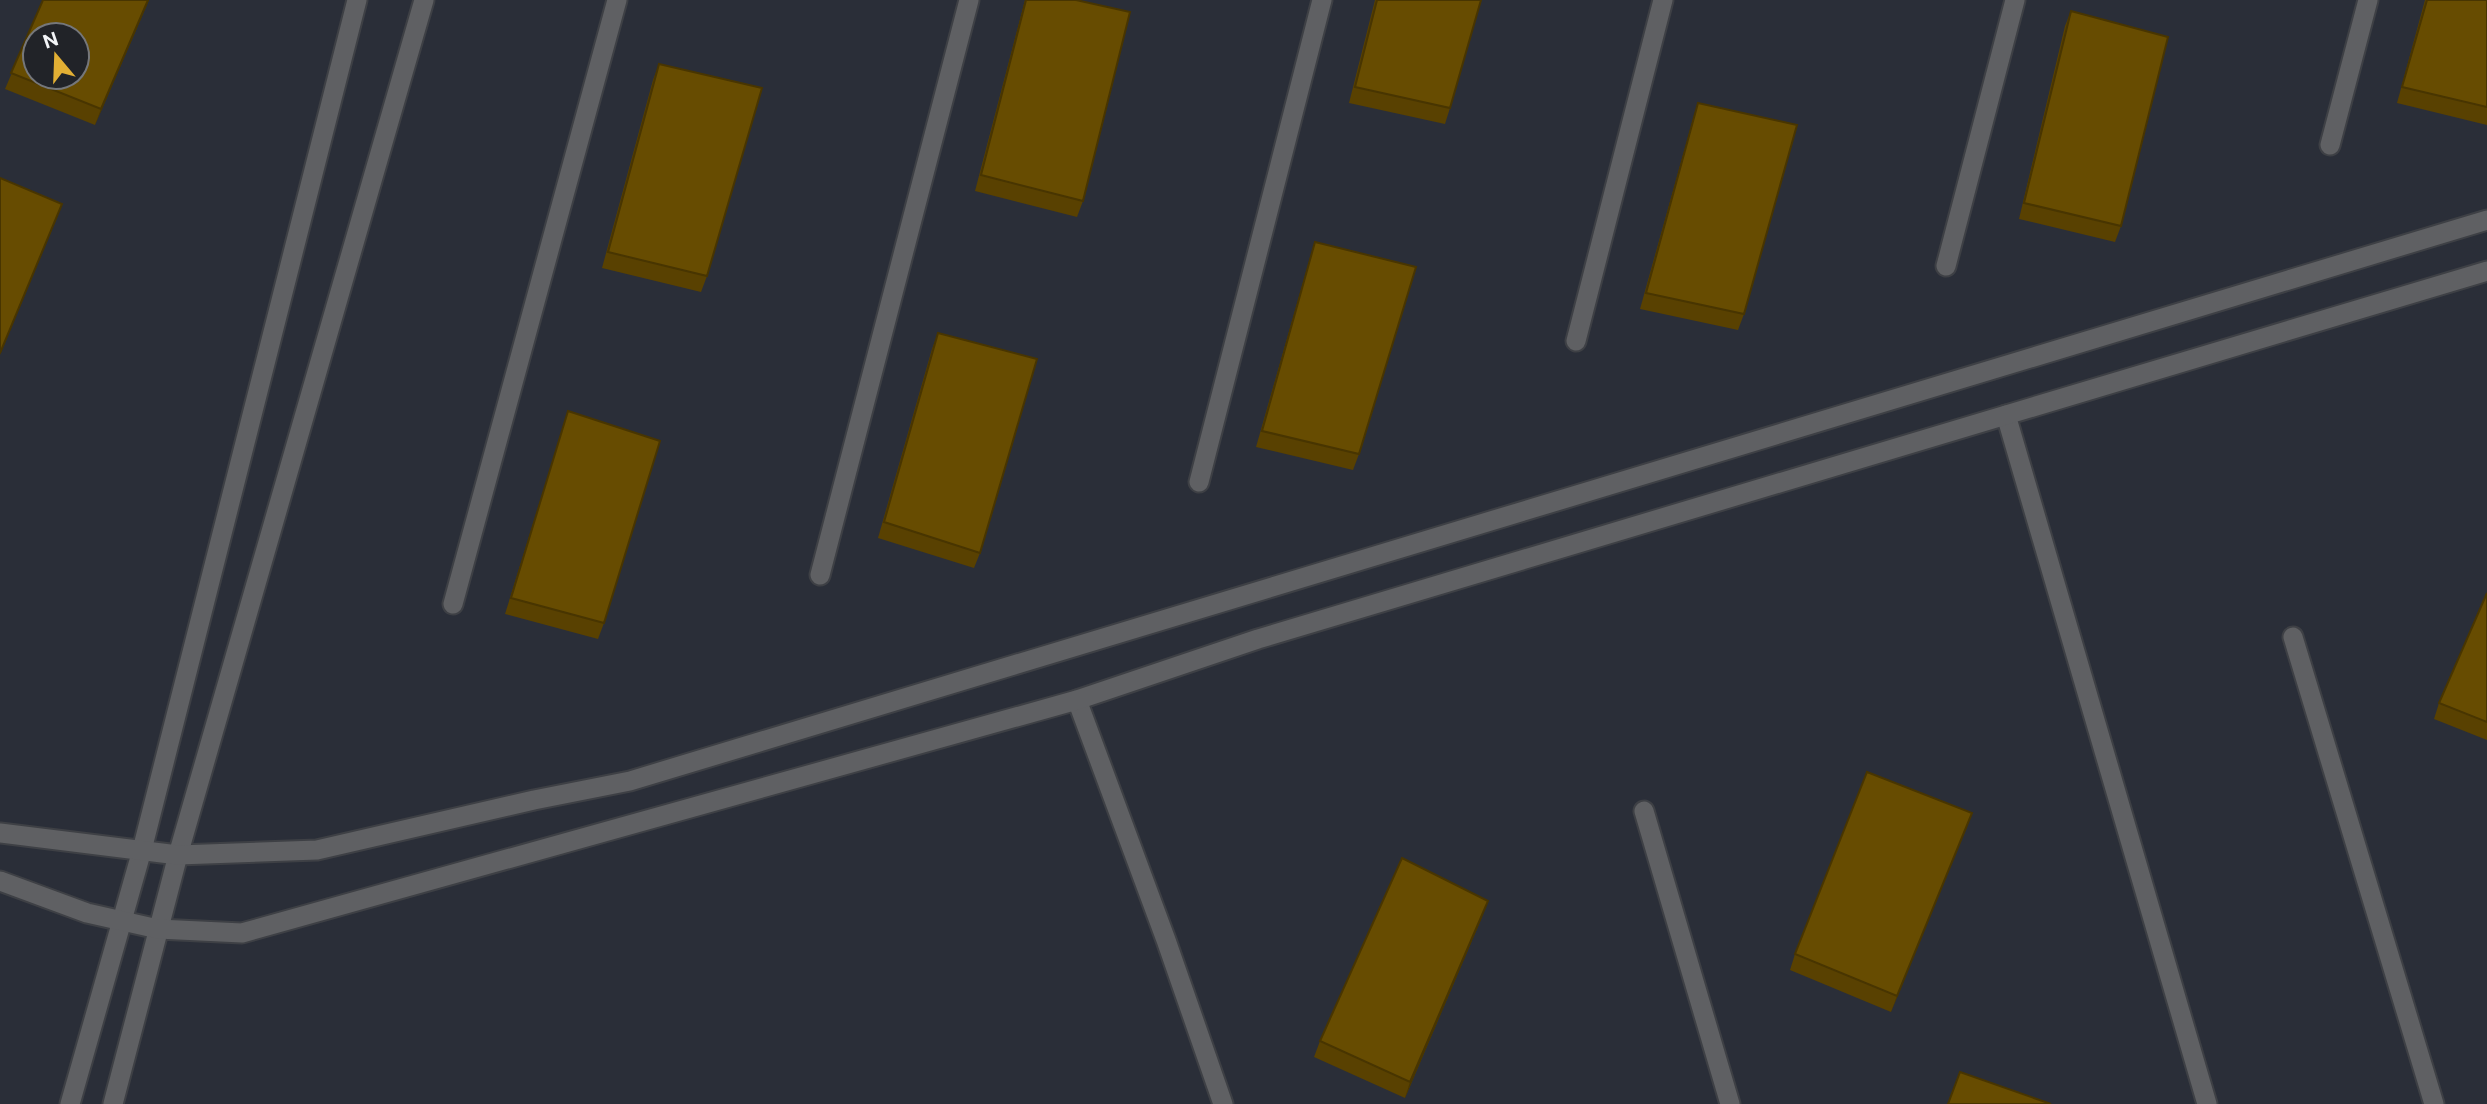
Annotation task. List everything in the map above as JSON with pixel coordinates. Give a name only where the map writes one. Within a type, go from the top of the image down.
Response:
[{"type":"street","points":[[70,1104],[142,850],[357,0]]},
{"type":"street","points":[[113,1104],[178,855],[424,0]]},
{"type":"street","points":[[453,604],[617,0]]},
{"type":"street","points":[[820,575],[969,0]]},
{"type":"street","points":[[1199,482],[1322,0]]},
{"type":"street","points":[[1576,341],[1663,0]]},
{"type":"street","points":[[1946,266],[2015,0]]},
{"type":"street","points":[[2330,145],[2368,0]]},
{"type":"street","points":[[0,833],[178,855],[317,850],[534,800],[630,781],[2487,220]]},
{"type":"street","points":[[0,881],[87,913],[158,929],[242,933],[1077,700],[1258,639],[2487,271]]},
{"type":"street","points":[[2006,415],[2207,1104]]},
{"type":"street","points":[[2292,637],[2434,1104]]},
{"type":"street","points":[[1077,700],[1166,940],[1223,1104]]},
{"type":"street","points":[[1644,811],[1730,1104]]},
{"type":"shaded area","points":[[0,0],[2487,0],[2487,1104],[0,1104]]},
{"type":"building","points":[[43,0],[148,0],[101,109],[56,91],[91,91],[91,21],[34,21]]},
{"type":"building","points":[[1026,0],[1076,0],[1130,12],[1083,201],[981,175]]},
{"type":"building","points":[[1377,0],[1481,0],[1450,108],[1355,87]]},
{"type":"building","points":[[2427,0],[2487,0],[2487,107],[2402,87]]},
{"type":"building","points":[[2071,11],[2168,37],[2121,226],[2024,203]]},
{"type":"building","points":[[21,50],[21,77],[11,73]]},
{"type":"building","points":[[659,64],[762,88],[707,276],[608,252]]},
{"type":"building","points":[[1698,103],[1797,125],[1744,314],[1646,293]]},
{"type":"building","points":[[0,178],[62,204],[0,353]]},
{"type":"building","points":[[1315,242],[1416,267],[1359,454],[1262,431]]},
{"type":"building","points":[[938,333],[1037,359],[980,553],[884,522]]},
{"type":"building","points":[[568,411],[660,441],[604,623],[511,598]]},
{"type":"building","points":[[2487,593],[2487,722],[2439,703]]},
{"type":"building","points":[[1867,772],[1972,813],[1897,996],[1795,954]]},
{"type":"building","points":[[1402,858],[1488,901],[1410,1082],[1320,1041]]},
{"type":"building","points":[[1960,1072],[2051,1104],[1948,1104]]}]
